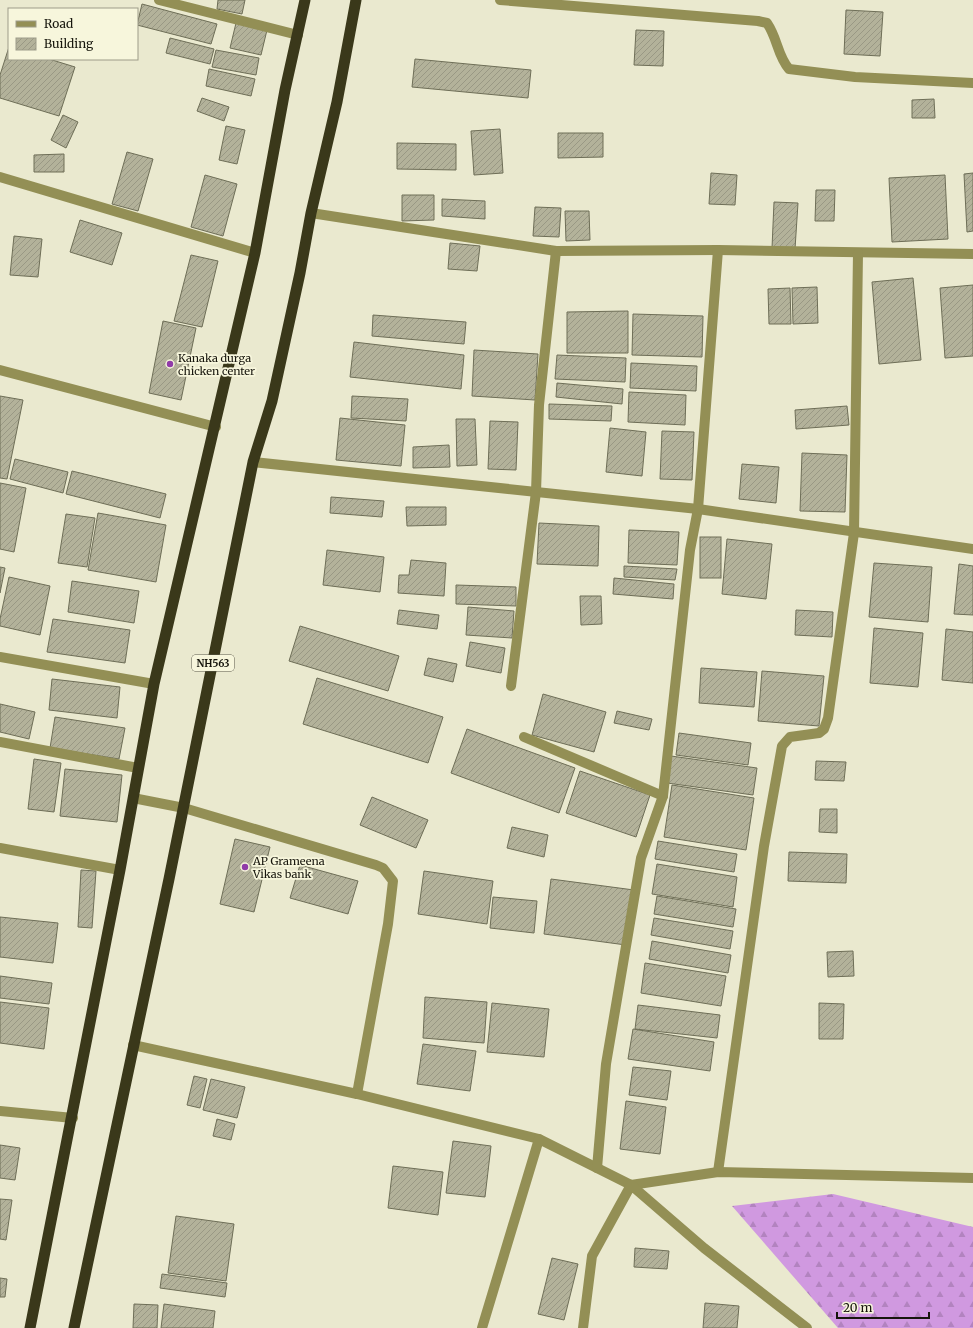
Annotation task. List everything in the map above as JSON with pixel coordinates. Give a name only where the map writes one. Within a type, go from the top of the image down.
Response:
[{"type":"highway","points":[[30,1328],[134,798],[138,768],[154,684],[216,427],[232,348],[255,253],[285,90],[306,0]]},
{"type":"highway","name":"NH563","points":[[74,1328],[184,808],[253,462],[272,400],[300,273],[311,213],[337,102],[356,0]]},
{"type":"street","points":[[159,0],[298,35]]},
{"type":"street","points":[[500,0],[758,21],[767,23],[774,33],[782,62],[789,69],[855,77],[973,83]]},
{"type":"street","points":[[0,177],[255,253]]},
{"type":"street","points":[[311,213],[556,251],[718,250],[973,254]]},
{"type":"street","points":[[597,1168],[606,1064],[641,858],[663,796],[690,550],[698,509],[718,250]]},
{"type":"street","points":[[511,686],[536,492],[539,405],[556,251]]},
{"type":"street","points":[[718,1172],[764,846],[782,746],[790,737],[819,733],[824,729],[828,718],[854,533],[858,253]]},
{"type":"street","points":[[0,370],[216,427]]},
{"type":"street","points":[[253,462],[698,509],[854,533],[973,549]]},
{"type":"street","points":[[0,657],[154,684]]},
{"type":"street","points":[[524,737],[663,796]]},
{"type":"street","points":[[0,742],[138,768]]},
{"type":"street","points":[[134,798],[184,808],[376,865],[383,868],[393,881],[388,924],[357,1094]]},
{"type":"street","points":[[0,848],[120,870]]},
{"type":"street","points":[[133,1045],[357,1094],[539,1138],[631,1185],[704,1248],[807,1328]]},
{"type":"street","points":[[0,1111],[72,1118]]},
{"type":"street","points":[[482,1328],[539,1138]]},
{"type":"street","points":[[631,1185],[718,1172],[973,1178]]},
{"type":"street","points":[[583,1328],[592,1256],[631,1185]]},
{"type":"green space","points":[[833,1194],[973,1227],[973,1328],[838,1328],[732,1206]]},
{"type":"building","points":[[218,0],[245,0],[242,14],[217,9]]},
{"type":"building","points":[[142,4],[217,24],[211,44],[138,25]]},
{"type":"building","points":[[846,10],[883,12],[880,56],[844,54]]},
{"type":"building","points":[[236,23],[267,30],[261,55],[230,48]]},
{"type":"building","points":[[636,30],[664,31],[663,66],[634,65]]},
{"type":"building","points":[[170,38],[214,49],[210,64],[166,53]]},
{"type":"building","points":[[8,50],[8,60],[52,60],[75,67],[59,116],[0,98],[0,75]]},
{"type":"building","points":[[216,50],[259,58],[256,75],[212,67]]},
{"type":"building","points":[[415,59],[531,70],[528,98],[412,87]]},
{"type":"building","points":[[209,69],[255,79],[251,96],[206,86]]},
{"type":"building","points":[[202,98],[229,107],[224,121],[197,111]]},
{"type":"building","points":[[934,99],[935,118],[912,118],[912,100]]},
{"type":"building","points":[[63,115],[78,122],[66,148],[51,140]]},
{"type":"building","points":[[226,126],[245,130],[237,164],[219,160]]},
{"type":"building","points":[[500,129],[503,173],[474,175],[471,131]]},
{"type":"building","points":[[558,133],[603,133],[603,157],[558,158]]},
{"type":"building","points":[[397,143],[456,144],[456,170],[397,169]]},
{"type":"building","points":[[127,152],[153,159],[138,211],[112,204]]},
{"type":"building","points":[[64,154],[64,172],[34,172],[34,155]]},
{"type":"building","points":[[711,173],[737,175],[735,205],[709,204]]},
{"type":"building","points":[[973,173],[973,231],[967,232],[964,174]]},
{"type":"building","points":[[205,175],[237,184],[223,236],[191,227]]},
{"type":"building","points":[[945,175],[948,239],[892,242],[889,178]]},
{"type":"building","points":[[816,190],[835,190],[834,221],[815,221]]},
{"type":"building","points":[[402,195],[434,195],[434,220],[402,221]]},
{"type":"building","points":[[442,199],[485,201],[485,219],[442,216]]},
{"type":"building","points":[[774,202],[798,203],[795,249],[772,248]]},
{"type":"building","points":[[535,207],[561,208],[559,237],[533,236]]},
{"type":"building","points":[[565,211],[589,211],[590,240],[566,241]]},
{"type":"building","points":[[80,220],[122,233],[112,265],[70,252]]},
{"type":"building","points":[[14,236],[42,239],[38,277],[10,275]]},
{"type":"building","points":[[450,243],[480,246],[477,271],[448,269]]},
{"type":"building","points":[[191,255],[218,261],[202,327],[174,321]]},
{"type":"building","points":[[913,278],[921,360],[879,364],[872,282]]},
{"type":"building","points":[[973,285],[973,356],[945,358],[940,288]]},
{"type":"building","points":[[817,287],[818,323],[793,324],[792,288]]},
{"type":"building","points":[[790,288],[791,324],[769,324],[768,289]]},
{"type":"building","points":[[628,311],[628,353],[567,353],[567,312]]},
{"type":"building","points":[[633,314],[703,316],[702,357],[632,355]]},
{"type":"building","points":[[373,315],[466,322],[464,344],[372,336]]},
{"type":"building","points":[[163,321],[196,328],[181,400],[149,393]]},
{"type":"building","points":[[354,342],[464,355],[461,389],[350,377]]},
{"type":"building","points":[[474,350],[538,354],[535,400],[472,396]]},
{"type":"building","points":[[557,355],[626,358],[625,382],[555,379]]},
{"type":"building","points":[[631,363],[697,366],[696,391],[630,388]]},
{"type":"building","points":[[557,383],[623,389],[622,404],[556,397]]},
{"type":"building","points":[[629,392],[686,395],[685,425],[628,422]]},
{"type":"building","points":[[0,396],[23,400],[7,479],[0,478]]},
{"type":"building","points":[[352,396],[408,399],[406,421],[351,418]]},
{"type":"building","points":[[549,404],[612,406],[611,421],[549,419]]},
{"type":"building","points":[[847,406],[849,425],[796,429],[795,410]]},
{"type":"building","points":[[340,418],[405,425],[401,466],[336,460]]},
{"type":"building","points":[[456,419],[475,419],[477,465],[457,466]]},
{"type":"building","points":[[490,421],[518,422],[516,470],[488,469]]},
{"type":"building","points":[[610,428],[646,432],[642,476],[606,472]]},
{"type":"building","points":[[662,431],[694,432],[692,480],[660,479]]},
{"type":"building","points":[[449,445],[450,467],[413,468],[413,447]]},
{"type":"building","points":[[802,453],[847,455],[845,512],[800,511]]},
{"type":"building","points":[[15,459],[68,472],[63,493],[10,479]]},
{"type":"building","points":[[742,464],[779,467],[776,503],[739,499]]},
{"type":"building","points":[[72,471],[166,494],[160,518],[66,494]]},
{"type":"building","points":[[0,483],[26,488],[14,552],[0,549]]},
{"type":"building","points":[[331,497],[384,501],[382,517],[330,513]]},
{"type":"building","points":[[406,507],[446,507],[446,525],[407,526]]},
{"type":"building","points":[[98,513],[166,525],[156,582],[88,570]]},
{"type":"building","points":[[66,514],[95,518],[87,567],[58,563]]},
{"type":"building","points":[[539,523],[599,526],[598,566],[537,564]]},
{"type":"building","points":[[629,530],[679,532],[677,565],[628,563]]},
{"type":"building","points":[[700,537],[721,537],[721,578],[700,578]]},
{"type":"building","points":[[727,539],[772,544],[766,599],[722,594]]},
{"type":"building","points":[[327,550],[384,557],[380,592],[323,585]]},
{"type":"building","points":[[411,560],[446,563],[444,596],[398,593],[399,575],[409,575]]},
{"type":"building","points":[[874,563],[932,567],[928,622],[869,617]]},
{"type":"building","points":[[959,564],[973,566],[973,615],[954,614]]},
{"type":"building","points":[[624,566],[677,569],[675,580],[624,577]]},
{"type":"building","points":[[0,567],[5,568],[0,593]]},
{"type":"building","points":[[9,577],[50,586],[40,635],[0,626],[0,619]]},
{"type":"building","points":[[614,578],[674,584],[673,599],[613,594]]},
{"type":"building","points":[[72,581],[139,591],[134,623],[68,612]]},
{"type":"building","points":[[456,585],[516,587],[516,606],[456,604]]},
{"type":"building","points":[[580,596],[601,596],[602,624],[581,625]]},
{"type":"building","points":[[468,607],[514,611],[512,638],[466,635]]},
{"type":"building","points":[[399,610],[439,615],[437,629],[397,624]]},
{"type":"building","points":[[796,610],[833,612],[832,637],[795,635]]},
{"type":"building","points":[[53,619],[130,630],[125,663],[47,652]]},
{"type":"building","points":[[300,626],[399,656],[388,691],[289,661]]},
{"type":"building","points":[[874,628],[923,633],[918,687],[870,683]]},
{"type":"building","points":[[946,629],[973,632],[973,683],[942,680]]},
{"type":"building","points":[[470,642],[505,648],[501,673],[466,666]]},
{"type":"building","points":[[428,658],[457,664],[453,682],[424,675]]},
{"type":"building","points":[[701,668],[757,672],[754,707],[699,703]]},
{"type":"building","points":[[762,671],[824,676],[819,726],[758,721]]},
{"type":"building","points":[[317,678],[443,717],[428,763],[303,724]]},
{"type":"building","points":[[52,679],[120,687],[117,718],[49,710]]},
{"type":"building","points":[[543,694],[606,712],[594,752],[532,735]]},
{"type":"building","points":[[0,704],[35,712],[29,739],[0,732]]},
{"type":"building","points":[[617,711],[652,719],[649,730],[614,723]]},
{"type":"building","points":[[55,717],[125,728],[119,759],[50,748]]},
{"type":"building","points":[[467,729],[575,768],[559,813],[451,773]]},
{"type":"building","points":[[679,733],[751,743],[748,765],[676,755]]},
{"type":"building","points":[[671,756],[757,768],[753,795],[667,783]]},
{"type":"building","points":[[34,759],[61,763],[54,812],[28,809]]},
{"type":"building","points":[[816,761],[846,762],[844,781],[815,780]]},
{"type":"building","points":[[65,769],[122,775],[117,822],[60,816]]},
{"type":"building","points":[[580,771],[650,795],[636,837],[566,813]]},
{"type":"building","points":[[672,785],[754,798],[746,850],[664,837]]},
{"type":"building","points":[[372,797],[428,820],[416,848],[360,825]]},
{"type":"building","points":[[820,809],[837,809],[837,833],[819,832]]},
{"type":"building","points":[[512,827],[548,835],[544,857],[507,848]]},
{"type":"building","points":[[235,839],[270,847],[254,912],[220,904]]},
{"type":"building","points":[[658,841],[737,854],[734,872],[655,859]]},
{"type":"building","points":[[789,852],[847,854],[846,883],[788,881]]},
{"type":"building","points":[[657,864],[737,877],[733,907],[652,894]]},
{"type":"building","points":[[300,865],[358,881],[348,914],[290,898]]},
{"type":"building","points":[[81,870],[96,871],[92,928],[78,927]]},
{"type":"building","points":[[424,871],[493,881],[487,924],[418,914]]},
{"type":"building","points":[[551,879],[634,890],[626,945],[544,934]]},
{"type":"building","points":[[657,896],[736,909],[733,927],[654,914]]},
{"type":"building","points":[[493,897],[537,901],[534,933],[490,928]]},
{"type":"building","points":[[0,917],[58,923],[53,963],[0,957]]},
{"type":"building","points":[[654,918],[733,931],[730,949],[651,935]]},
{"type":"building","points":[[652,941],[731,955],[728,973],[649,959]]},
{"type":"building","points":[[853,951],[854,976],[828,977],[827,952]]},
{"type":"building","points":[[645,963],[726,976],[721,1006],[641,993]]},
{"type":"building","points":[[0,976],[52,983],[49,1004],[0,998]]},
{"type":"building","points":[[425,997],[487,1002],[484,1043],[423,1038]]},
{"type":"building","points":[[0,1002],[49,1008],[44,1049],[0,1043]]},
{"type":"building","points":[[492,1003],[549,1009],[544,1057],[487,1052]]},
{"type":"building","points":[[819,1003],[844,1004],[843,1039],[819,1039]]},
{"type":"building","points":[[638,1005],[720,1015],[717,1038],[635,1029]]},
{"type":"building","points":[[633,1029],[714,1042],[710,1071],[628,1059]]},
{"type":"building","points":[[423,1044],[476,1051],[470,1091],[417,1084]]},
{"type":"building","points":[[633,1067],[671,1071],[667,1100],[629,1095]]},
{"type":"building","points":[[194,1076],[207,1079],[200,1108],[187,1105]]},
{"type":"building","points":[[211,1079],[245,1087],[237,1118],[203,1110]]},
{"type":"building","points":[[626,1101],[666,1107],[660,1154],[620,1149]]},
{"type":"building","points":[[217,1119],[235,1124],[231,1140],[213,1136]]},
{"type":"building","points":[[453,1141],[491,1146],[485,1197],[446,1193]]},
{"type":"building","points":[[0,1145],[20,1148],[15,1180],[0,1178]]},
{"type":"building","points":[[393,1166],[443,1172],[438,1215],[388,1208]]},
{"type":"building","points":[[0,1199],[12,1200],[6,1240],[0,1239]]},
{"type":"building","points":[[176,1216],[234,1224],[226,1281],[168,1273]]},
{"type":"building","points":[[635,1248],[669,1251],[667,1269],[634,1267]]},
{"type":"building","points":[[552,1258],[578,1264],[564,1320],[538,1314]]},
{"type":"building","points":[[162,1274],[227,1283],[225,1297],[160,1288]]},
{"type":"building","points":[[0,1278],[7,1279],[5,1297],[0,1297]]},
{"type":"building","points":[[705,1303],[739,1306],[737,1328],[703,1328]]},
{"type":"building","points":[[134,1304],[158,1305],[157,1328],[133,1328]]},
{"type":"building","points":[[164,1304],[215,1311],[213,1328],[161,1328]]},
{"type":"place","name":"Kanaka durga chicken center","points":[[170,364]]},
{"type":"place","name":"AP Grameena Vikas bank","points":[[245,867]]}]
